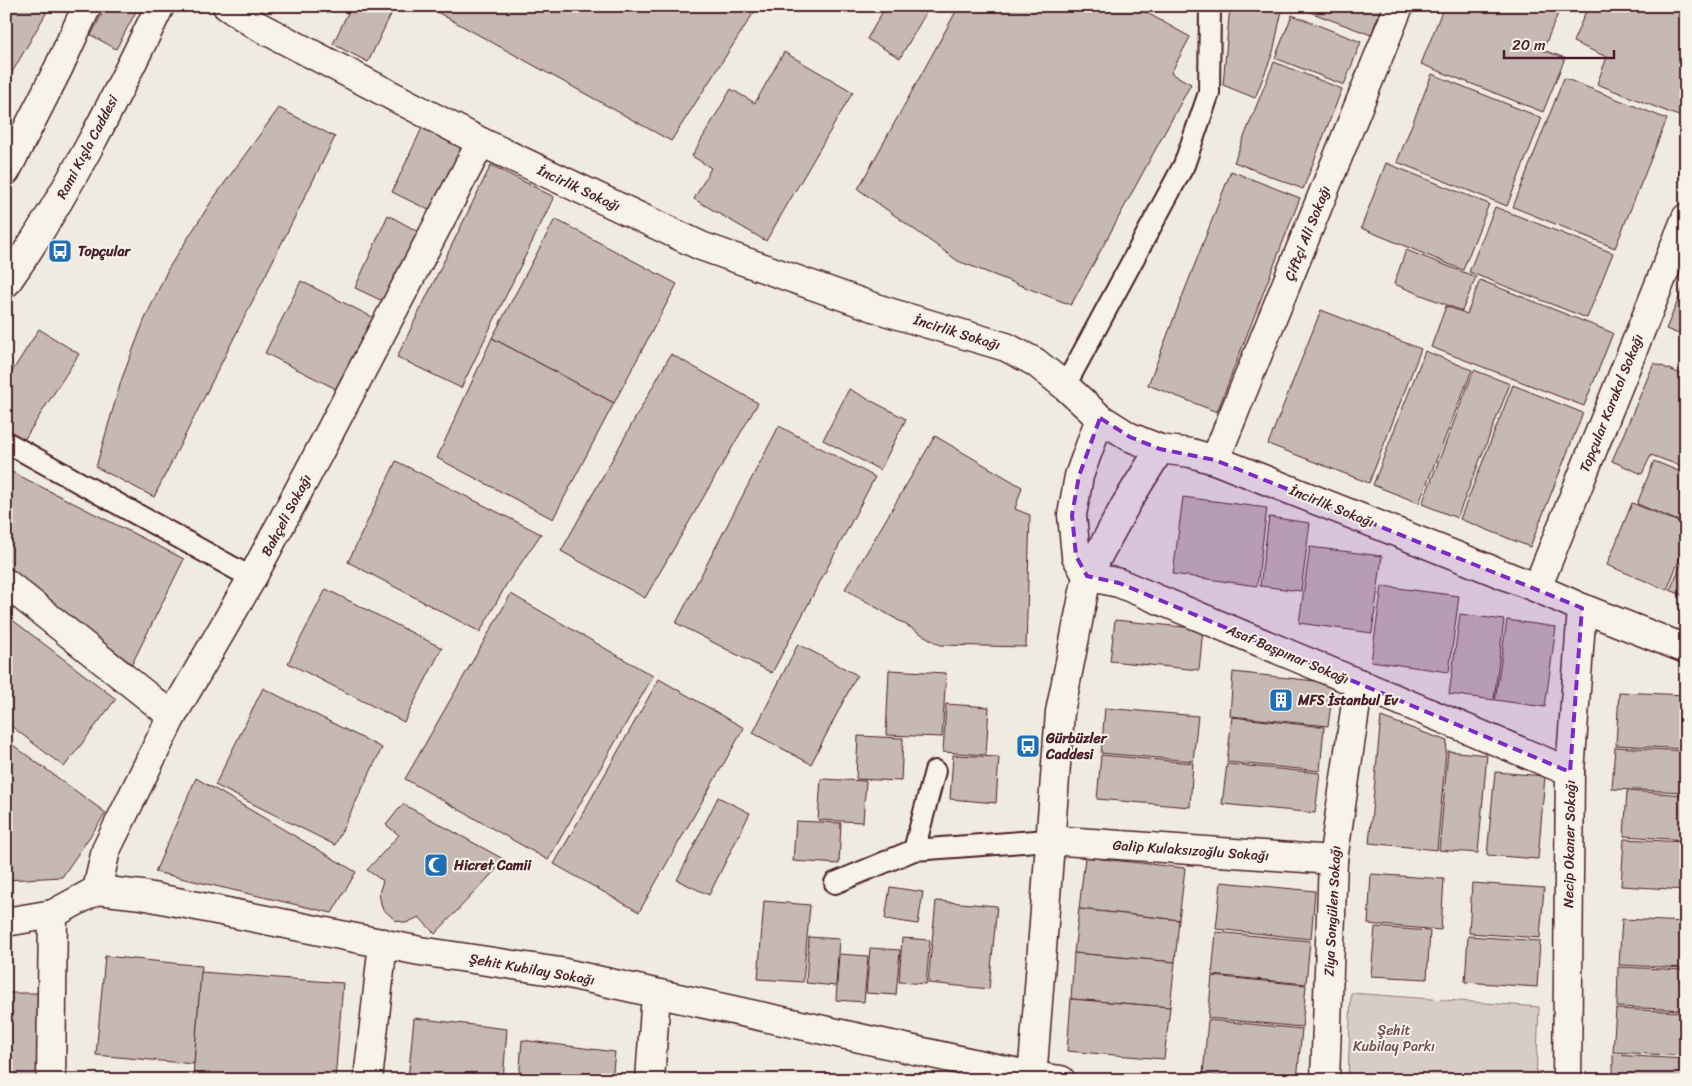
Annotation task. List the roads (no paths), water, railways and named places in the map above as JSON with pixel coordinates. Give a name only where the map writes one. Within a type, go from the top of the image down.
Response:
[{"type":"street","points":[[6,170],[88,6]]},
{"type":"street","name":"Rami Kışla Caddesi","points":[[6,283],[27,254],[89,148],[160,6]]},
{"type":"street","name":"İncirlik Sokağı","points":[[227,6],[256,25],[481,142],[701,246],[885,311],[1006,347],[1035,362],[1100,418],[1130,437],[1160,449],[1191,453],[1215,460],[1686,649]]},
{"type":"street","name":"Çiftçi Ali Sokağı","points":[[1215,460],[1399,6]]},
{"type":"street","name":"Bahçeli Sokağı","points":[[97,890],[106,850],[172,716],[252,578],[481,142]]},
{"type":"street","name":"Topçular Karakol Sokağı","points":[[1537,588],[1686,218]]},
{"type":"street","points":[[1087,576],[1076,556],[1072,514],[1079,476],[1100,418]]},
{"type":"street","points":[[1032,1078],[1060,712],[1087,576],[1126,504],[1160,449]]},
{"type":"street","name":"Asaf Başpınar Sokağı","points":[[1087,576],[1119,583],[1570,772]]},
{"type":"street","points":[[6,583],[172,716]]},
{"type":"street","name":"Necip Okaner Sokağı","points":[[1567,1080],[1570,772],[1582,608]]},
{"type":"street","name":"Ziya Songülen Sokağı","points":[[1325,1080],[1333,860],[1359,683]]},
{"type":"street","name":"Galip Kulaksızoğlu Sokağı","points":[[1049,840],[1333,860]]},
{"type":"street","points":[[6,922],[53,914],[97,890]]},
{"type":"street","name":"Şehit Kubilay Sokağı","points":[[97,890],[142,895],[420,951],[560,972],[1032,1078],[1061,1080]]},
{"type":"street","points":[[51,1080],[53,914]]},
{"type":"street","points":[[368,1080],[383,943]]},
{"type":"street","points":[[650,1080],[656,994]]},
{"type":"lane","points":[[1065,386],[1184,165],[1208,93],[1210,6]]},
{"type":"lane","points":[[6,442],[252,578]]},
{"type":"lane","points":[[914,850],[934,771]]},
{"type":"lane","points":[[835,883],[914,850],[1049,840]]},
{"type":"place","name":"Topçular","points":[[60,251]]},
{"type":"place","name":"MFS İstanbul Ev","points":[[1281,700]]},
{"type":"place","name":"Gürbüzler Caddesi","points":[[1028,746]]},
{"type":"place","name":"Hicret Camii","points":[[436,865]]},
{"type":"park label","name":"Şehit Kubilay Parkı","points":[[1394,1038]]}]
